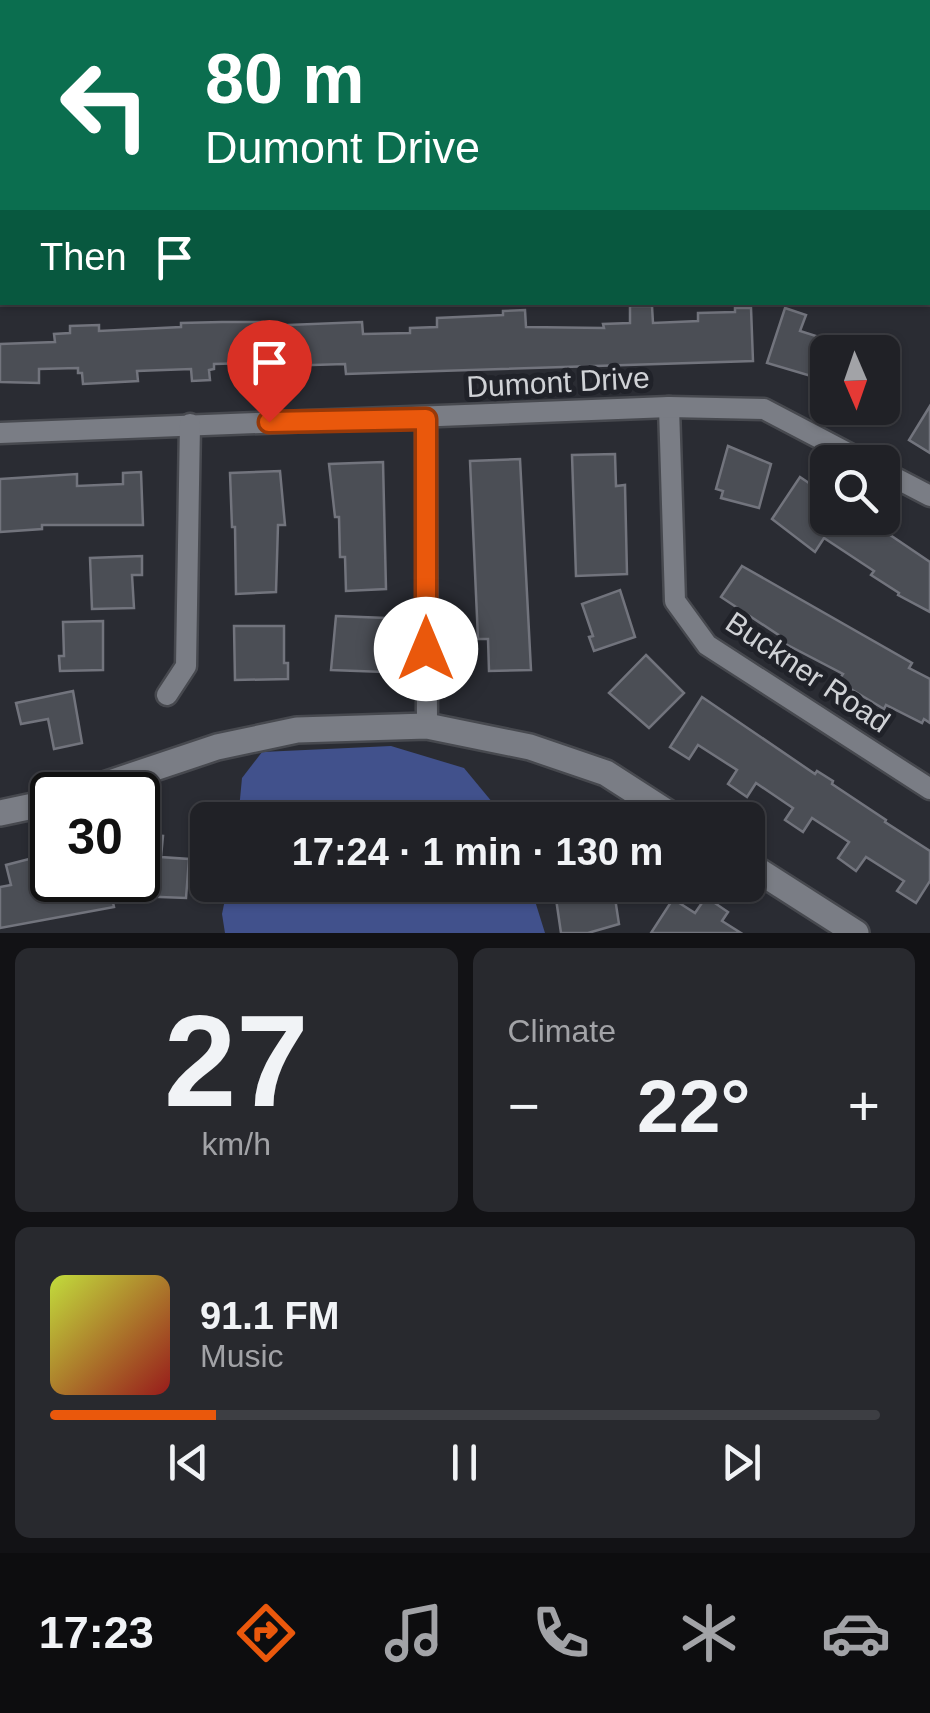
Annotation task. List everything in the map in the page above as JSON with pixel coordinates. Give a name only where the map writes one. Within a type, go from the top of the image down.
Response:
[{"type":"street","name":"Dumont Drive","points":[[0,433],[670,407],[764,409],[833,445]]},
{"type":"street","name":"Buckner Road","points":[[670,407],[675,601],[707,645],[930,789]]},
{"type":"street","points":[[426,419],[427,726]]},
{"type":"street","points":[[167,695],[186,666],[190,424]]},
{"type":"street","points":[[900,481],[930,496]]},
{"type":"street","points":[[144,772],[217,748],[297,730],[427,726],[530,746],[606,774],[650,802]]},
{"type":"street","points":[[0,814],[30,807]]},
{"type":"street","points":[[765,875],[856,933]]},
{"type":"shaded area","points":[[391,746],[464,768],[492,802],[240,802],[242,778],[262,752]]},
{"type":"shaded area","points":[[224,902],[535,902],[545,933],[225,933]]},
{"type":"building","points":[[630,306],[652,306],[653,323],[698,321],[698,313],[751,308],[753,361],[346,374],[345,364],[214,364],[214,369],[209,370],[210,380],[192,381],[191,369],[137,371],[138,381],[83,384],[78,368],[39,369],[39,383],[0,382],[0,344],[55,342],[54,334],[70,333],[70,326],[99,325],[99,331],[181,327],[181,323],[263,322],[263,326],[362,322],[363,334],[410,333],[410,328],[437,327],[437,318],[525,310],[526,327],[604,328],[603,324],[630,323]]},
{"type":"building","points":[[785,308],[806,315],[800,331],[813,335],[810,376],[767,363]]},
{"type":"building","points":[[930,406],[930,453],[909,440]]},
{"type":"building","points":[[728,446],[771,464],[759,508],[721,498],[723,491],[716,489]]},
{"type":"building","points":[[615,454],[616,486],[625,485],[627,574],[576,576],[572,455]]},
{"type":"building","points":[[520,459],[531,670],[489,671],[488,639],[478,639],[470,461]]},
{"type":"building","points":[[383,462],[386,589],[346,591],[345,557],[340,557],[339,517],[335,517],[329,464]]},
{"type":"building","points":[[280,471],[285,525],[278,525],[276,592],[236,594],[230,473]]},
{"type":"building","points":[[141,472],[143,525],[42,525],[42,529],[0,532],[0,479],[77,474],[77,486],[123,484],[123,473]]},
{"type":"building","points":[[800,477],[810,484],[810,535],[890,535],[930,562],[930,612],[898,595],[871,575],[874,571],[824,538],[815,552],[772,519]]},
{"type":"building","points":[[142,556],[142,575],[132,575],[134,608],[92,609],[90,558]]},
{"type":"building","points":[[742,566],[912,663],[909,668],[930,679],[930,723],[924,719],[922,723],[886,705],[884,709],[854,691],[838,681],[843,674],[778,640],[780,636],[721,597]]},
{"type":"building","points":[[620,590],[635,637],[594,651],[582,604]]},
{"type":"building","points":[[336,616],[386,618],[384,672],[331,670]]},
{"type":"building","points":[[103,621],[103,670],[60,671],[59,656],[64,656],[63,622]]},
{"type":"building","points":[[234,626],[284,626],[288,679],[235,680]]},
{"type":"building","points":[[646,655],[684,693],[649,728],[609,693]]},
{"type":"building","points":[[73,691],[82,743],[54,749],[48,719],[21,724],[16,703]]},
{"type":"building","points":[[702,697],[815,774],[817,771],[833,781],[832,784],[930,851],[930,881],[916,903],[897,891],[904,881],[866,857],[856,871],[838,858],[849,842],[812,818],[803,832],[785,820],[793,808],[756,783],[747,797],[728,784],[737,770],[698,745],[689,759],[670,747]]},
{"type":"building","points":[[160,836],[161,857],[189,859],[186,898],[160,897]]},
{"type":"building","points":[[29,859],[30,902],[113,902],[114,907],[0,928],[0,887],[11,885],[6,865]]},
{"type":"building","points":[[556,902],[616,902],[619,924],[588,933],[561,933]]},
{"type":"building","points":[[671,902],[695,913],[703,902],[713,902],[728,912],[722,921],[741,933],[651,933]]},
{"type":"route","points":[[269,422],[426,419],[426,649]]}]
